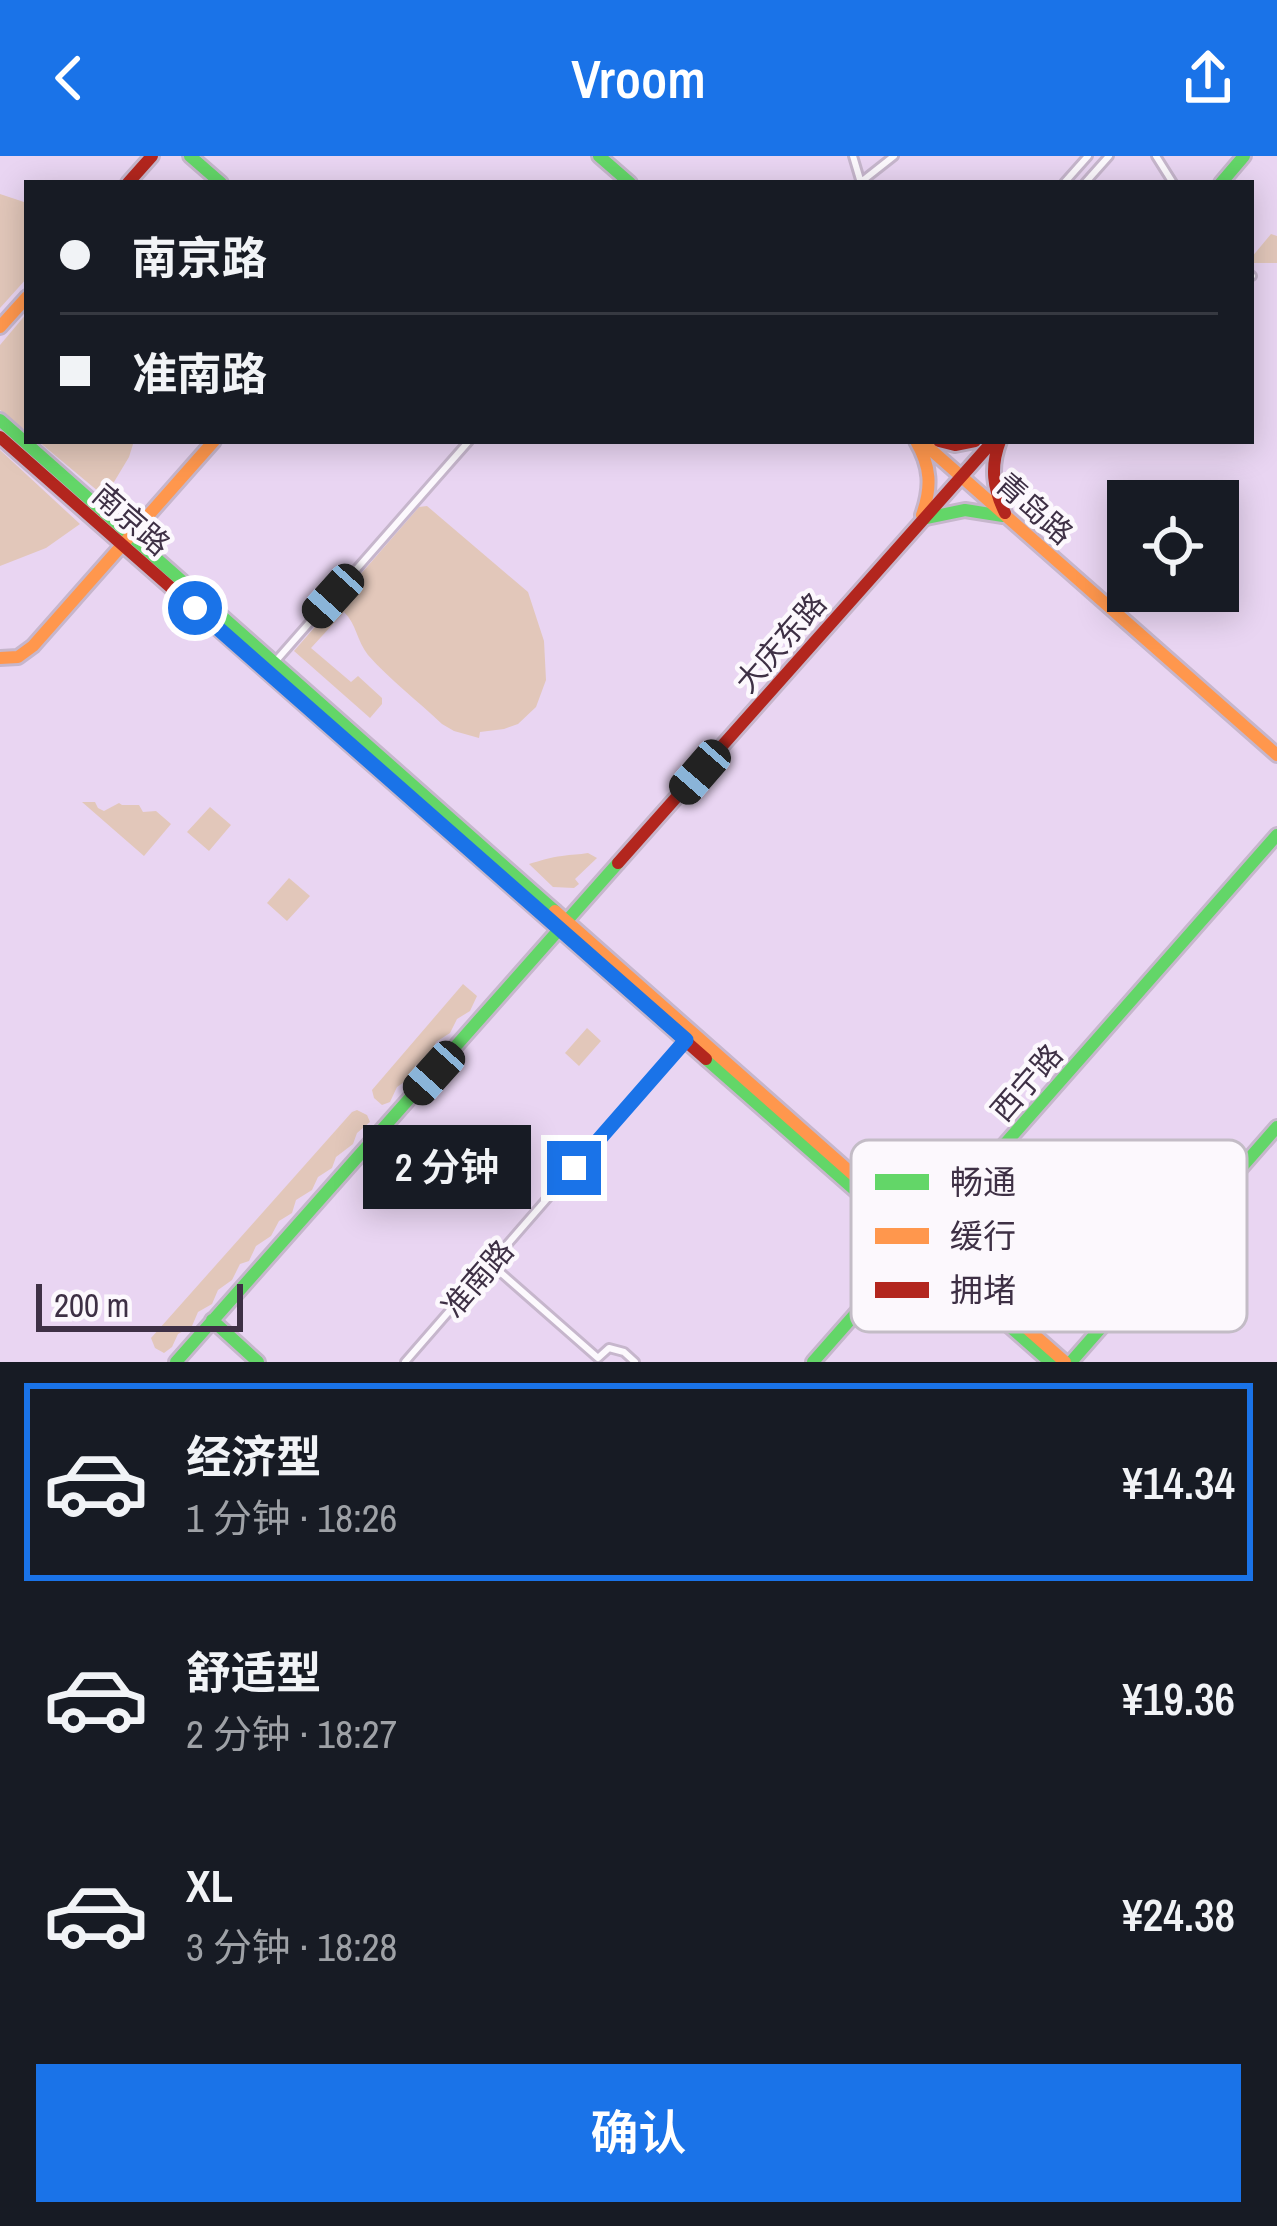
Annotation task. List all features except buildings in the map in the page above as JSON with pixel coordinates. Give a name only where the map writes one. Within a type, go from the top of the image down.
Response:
[{"type":"main road","points":[[131,180],[152,156]]},
{"type":"main road","points":[[190,156],[218,180]]},
{"type":"main road","points":[[599,156],[627,180]]},
{"type":"main road","points":[[1224,180],[1244,156]]},
{"type":"main road","points":[[0,327],[24,300]]},
{"type":"main road","name":"南京路","points":[[0,421],[24,444]]},
{"type":"main road","name":"南京路","points":[[0,437],[126,540]]},
{"type":"main road","name":"南京路","points":[[24,444],[126,540],[569,928],[608,972],[689,1036]]},
{"type":"main road","points":[[0,658],[18,657],[33,646],[211,444]]},
{"type":"main road","points":[[920,444],[931,484],[921,520]]},
{"type":"main road","name":"青岛路","points":[[923,444],[1277,755]]},
{"type":"main road","name":"大庆东路","points":[[176,1362],[569,928],[921,520],[993,444]]},
{"type":"main road","points":[[996,444],[992,470],[1008,518]]},
{"type":"main road","points":[[921,520],[960,508],[1008,518]]},
{"type":"main road","name":"西宁路","points":[[1008,1140],[1277,835]]},
{"type":"main road","points":[[569,928],[851,1179]]},
{"type":"main road","points":[[1247,1161],[1277,1127]]},
{"type":"main road","name":"西宁路","points":[[813,1362],[851,1319]]},
{"type":"main road","points":[[212,1320],[258,1362]]},
{"type":"main road","points":[[1018,1332],[1050,1362]]},
{"type":"main road","points":[[1032,1332],[1068,1362],[1095,1332]]},
{"type":"street","points":[[865,180],[894,156]]},
{"type":"street","points":[[1066,180],[1088,156]]},
{"type":"street","points":[[1079,165],[1088,179],[1108,156]]},
{"type":"street","points":[[270,667],[467,444]]},
{"type":"street","name":"准南路","points":[[405,1362],[689,1036]]},
{"type":"street","points":[[491,1264],[598,1358],[609,1348],[635,1362]]},
{"type":"shaded area","points":[[0,194],[24,202],[24,281],[0,308]]},
{"type":"shaded area","points":[[1271,234],[1277,236],[1277,263],[1254,263],[1254,254]]},
{"type":"shaded area","points":[[24,317],[24,430],[0,410],[0,345]]},
{"type":"shaded area","points":[[42,444],[133,444],[105,497]]},
{"type":"shaded area","points":[[0,450],[80,524],[46,548],[0,566]]},
{"type":"shaded area","points":[[427,506],[528,592],[544,641],[546,680],[536,707],[518,724],[480,732],[479,738],[442,724],[385,673],[364,650],[344,612],[311,648],[351,682],[358,676],[382,698],[370,718],[294,651],[419,507]]},
{"type":"shaded area","points":[[82,802],[95,802],[104,811],[119,803],[139,805],[143,812],[156,811],[171,824],[144,856]]},
{"type":"shaded area","points":[[210,807],[231,825],[209,851],[187,832]]},
{"type":"shaded area","points":[[588,853],[597,858],[575,879],[579,884],[574,888],[553,887],[529,864],[554,857]]},
{"type":"shaded area","points":[[289,878],[310,896],[287,921],[267,903]]},
{"type":"shaded area","points":[[463,984],[477,996],[470,1011],[457,1019],[429,1057],[397,1087],[390,1102],[382,1105],[372,1090]]},
{"type":"shaded area","points":[[587,1028],[601,1041],[579,1066],[565,1053]]},
{"type":"shaded area","points":[[357,1110],[370,1122],[353,1144],[318,1177],[312,1190],[296,1200],[292,1213],[256,1246],[249,1261],[240,1264],[232,1280],[218,1290],[212,1304],[198,1312],[192,1326],[178,1334],[172,1347],[164,1353],[155,1348],[151,1338]]},
{"type":"traffic: fast","points":[[190,156],[218,180]]},
{"type":"traffic: fast","points":[[599,156],[627,180]]},
{"type":"traffic: fast","points":[[1224,180],[1244,156]]},
{"type":"traffic: fast","points":[[0,420],[24,441]]},
{"type":"traffic: fast","points":[[27,444],[555,911]]},
{"type":"traffic: fast","points":[[926,518],[965,510],[1003,516]]},
{"type":"traffic: fast","points":[[1008,1140],[1277,835]]},
{"type":"traffic: fast","points":[[176,1362],[618,863]]},
{"type":"traffic: fast","points":[[706,1059],[851,1187]]},
{"type":"traffic: fast","points":[[1247,1161],[1277,1127]]},
{"type":"traffic: fast","points":[[813,1362],[851,1319]]},
{"type":"traffic: fast","points":[[212,1320],[258,1362]]},
{"type":"traffic: fast","points":[[1016,1332],[1050,1362]]},
{"type":"traffic: fast","points":[[1071,1362],[1097,1332]]},
{"type":"traffic: slow","points":[[0,327],[24,300]]},
{"type":"traffic: slow","points":[[0,658],[18,657],[33,646],[211,444]]},
{"type":"traffic: slow","points":[[917,444],[928,477],[922,515]]},
{"type":"traffic: slow","points":[[924,444],[1277,755]]},
{"type":"traffic: slow","points":[[555,911],[851,1173]]},
{"type":"traffic: slow","points":[[1031,1332],[1065,1362]]},
{"type":"traffic: jam","points":[[131,180],[152,156]]},
{"type":"traffic: jam","points":[[0,437],[706,1059]]},
{"type":"traffic: jam","points":[[951,444],[960,444]]},
{"type":"traffic: jam","points":[[618,863],[990,444]]},
{"type":"traffic: jam","points":[[999,444],[994,477],[1005,513]]},
{"type":"route","points":[[195,608],[686,1040],[574,1168]]}]
